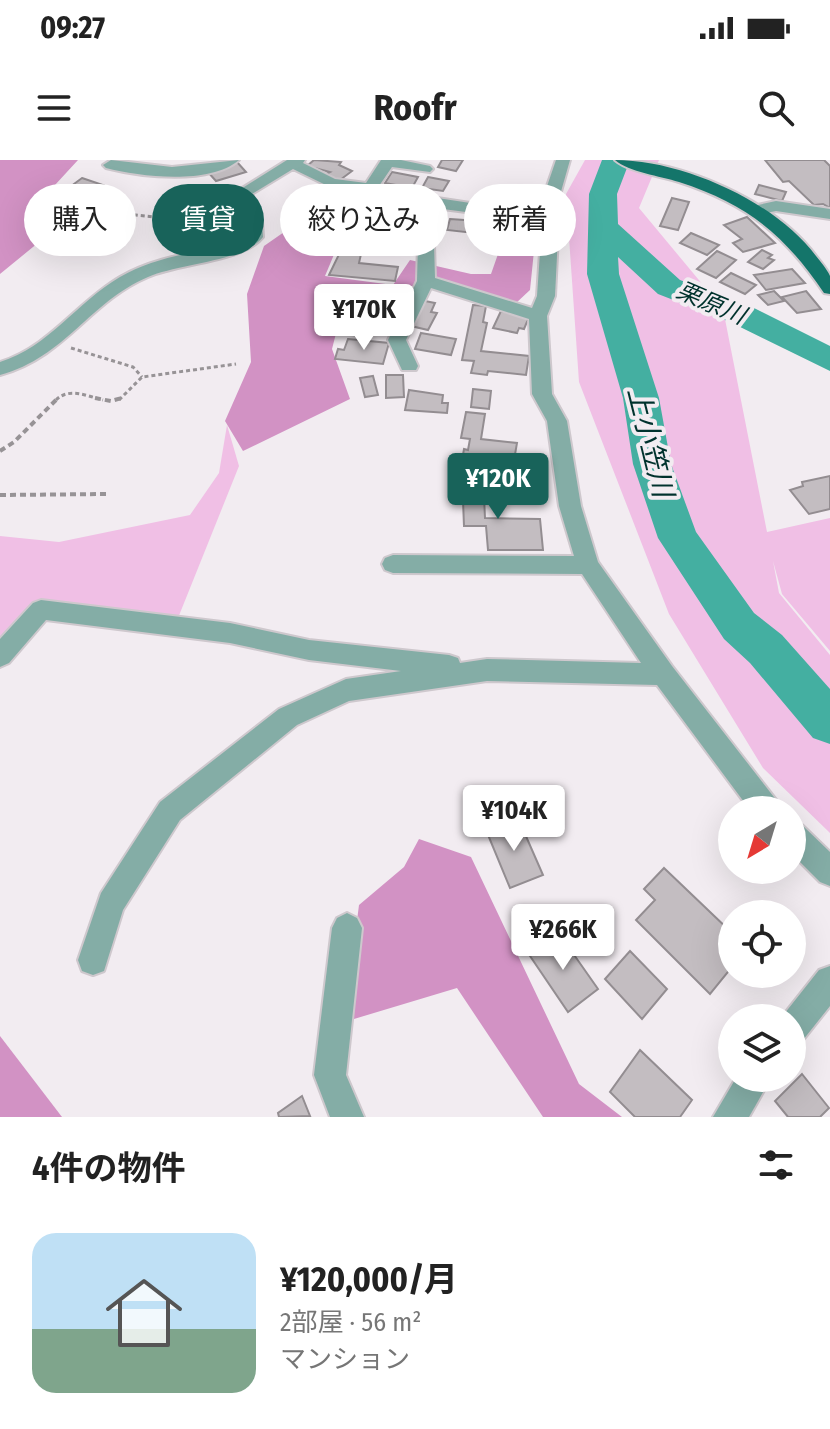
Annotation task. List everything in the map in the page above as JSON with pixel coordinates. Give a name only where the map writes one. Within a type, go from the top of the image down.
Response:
[{"type":"main road","points":[[622,160],[659,167],[755,210],[793,240],[830,289]]},
{"type":"street","points":[[111,165],[136,171],[189,173],[232,160]]},
{"type":"street","points":[[563,160],[552,195],[546,296],[538,316],[542,394],[557,421],[570,506],[588,565],[663,674],[756,796]]},
{"type":"street","points":[[373,184],[388,161],[425,169]]},
{"type":"street","points":[[258,184],[295,162],[328,184]]},
{"type":"street","points":[[755,210],[776,206],[830,214]]},
{"type":"street","points":[[0,369],[27,361],[53,343],[97,302],[127,280],[206,256]]},
{"type":"street","points":[[409,366],[397,340],[426,281],[426,256]]},
{"type":"street","points":[[426,281],[538,316]]},
{"type":"street","points":[[393,564],[588,565]]},
{"type":"street","points":[[0,656],[41,610],[230,633],[309,650],[487,670],[663,674]]},
{"type":"street","points":[[93,960],[111,903],[170,811],[288,717],[346,690],[487,670]]},
{"type":"street","points":[[806,849],[830,872]]},
{"type":"street","points":[[347,928],[330,1075],[347,1117]]},
{"type":"street","points":[[806,1011],[830,981]]},
{"type":"street","points":[[730,1117],[746,1092]]},
{"type":"path","points":[[53,343],[133,367],[142,377]]},
{"type":"path","points":[[0,451],[14,442],[62,394],[72,390],[95,399],[115,401],[124,397],[142,377],[236,364]]},
{"type":"path","points":[[0,495],[107,494]]},
{"type":"shaded area","points":[[0,160],[78,160],[56,184],[24,184],[24,254],[0,274]]},
{"type":"shaded area","points":[[585,160],[659,160],[639,208],[723,309],[767,532],[830,518],[830,651],[782,594],[773,561],[779,593],[830,655],[830,833],[806,810],[806,796],[792,796],[763,768],[669,614],[579,382],[570,256],[576,256],[576,184],[572,184]]},
{"type":"shaded area","points":[[280,235],[280,256],[333,256],[325,276],[393,285],[410,260],[471,274],[491,274],[497,256],[533,256],[530,290],[515,304],[433,283],[407,305],[344,302],[332,349],[350,399],[243,451],[225,421],[251,362],[247,294],[260,256],[264,256],[264,246]]},
{"type":"shaded area","points":[[227,425],[239,466],[174,628],[48,618],[0,668],[0,536],[59,542],[190,515],[219,473]]},
{"type":"shaded area","points":[[419,839],[471,857],[579,1084],[622,1117],[543,1117],[457,988],[344,1022],[359,905],[404,867]]},
{"type":"shaded area","points":[[0,1036],[62,1117],[0,1117]]},
{"type":"building","points":[[314,160],[341,162],[339,165],[352,171],[340,180],[324,175],[330,172],[307,166]]},
{"type":"building","points":[[442,160],[463,160],[456,171],[438,167]]},
{"type":"building","points":[[765,160],[824,160],[830,166],[830,208],[823,204],[814,205],[789,181],[783,182]]},
{"type":"building","points":[[237,162],[246,172],[216,181],[207,171]]},
{"type":"building","points":[[392,172],[418,177],[414,184],[385,183]]},
{"type":"building","points":[[428,177],[449,181],[447,184],[424,184]]},
{"type":"building","points":[[82,178],[100,184],[74,184]]},
{"type":"building","points":[[759,185],[786,192],[782,201],[755,194]]},
{"type":"building","points":[[672,198],[689,202],[678,230],[660,226]]},
{"type":"building","points":[[747,217],[775,243],[743,252],[733,243],[742,239],[724,225]]},
{"type":"building","points":[[450,219],[464,220],[464,232],[448,230]]},
{"type":"building","points":[[691,233],[719,245],[707,255],[680,243]]},
{"type":"building","points":[[762,250],[772,255],[768,258],[774,260],[763,269],[748,262]]},
{"type":"building","points":[[717,251],[736,260],[716,278],[697,269]]},
{"type":"building","points":[[338,256],[361,256],[359,263],[398,267],[395,281],[329,275]]},
{"type":"building","points":[[792,269],[805,283],[766,290],[754,275]]},
{"type":"building","points":[[731,273],[756,285],[745,294],[720,282]]},
{"type":"building","points":[[774,291],[784,301],[768,305],[758,295]]},
{"type":"building","points":[[806,291],[821,309],[797,313],[782,297]]},
{"type":"building","points":[[425,301],[435,303],[431,312],[437,313],[428,330],[411,326]]},
{"type":"building","points":[[473,305],[486,306],[483,322],[487,323],[481,351],[529,356],[526,375],[488,371],[487,375],[471,373],[474,361],[462,360]]},
{"type":"building","points":[[501,311],[529,317],[524,329],[519,328],[517,333],[493,328]]},
{"type":"building","points":[[348,315],[363,319],[354,335],[338,331]]},
{"type":"building","points":[[421,333],[456,339],[451,355],[415,349]]},
{"type":"building","points":[[348,339],[389,343],[383,364],[335,359],[338,349],[344,350]]},
{"type":"building","points":[[386,375],[403,375],[404,397],[386,398]]},
{"type":"building","points":[[373,376],[378,395],[365,397],[360,378]]},
{"type":"building","points":[[473,389],[491,391],[489,409],[471,407]]},
{"type":"building","points":[[409,390],[443,395],[442,403],[448,403],[447,413],[405,410]]},
{"type":"building","points":[[466,412],[485,414],[481,439],[517,443],[513,466],[487,462],[486,470],[461,466],[464,449],[468,450],[470,439],[461,438]]},
{"type":"building","points":[[462,475],[483,475],[485,518],[540,519],[543,550],[488,550],[486,526],[464,526]]},
{"type":"building","points":[[830,476],[830,509],[809,514],[790,490],[803,486],[802,482]]},
{"type":"building","points":[[527,478],[529,493],[498,493],[497,479]]},
{"type":"building","points":[[518,818],[543,875],[510,888],[486,830]]},
{"type":"building","points":[[664,868],[718,920],[718,984],[710,994],[636,920],[655,900],[644,889]]},
{"type":"building","points":[[558,932],[598,989],[568,1012],[528,953]]},
{"type":"building","points":[[630,951],[667,989],[642,1019],[605,979]]},
{"type":"building","points":[[640,1050],[692,1100],[680,1117],[635,1117],[610,1092]]},
{"type":"building","points":[[806,1079],[829,1108],[820,1117],[788,1117],[775,1101],[784,1092],[806,1092]]},
{"type":"building","points":[[302,1096],[310,1116],[279,1117],[278,1113]]},
{"type":"waterway","name":"上小笠川","points":[[616,160],[603,194],[603,274],[641,398],[652,464],[678,538],[739,626],[766,649],[830,723]]},
{"type":"waterway","name":"栗原川","points":[[605,228],[669,287],[742,315],[830,360]]}]
